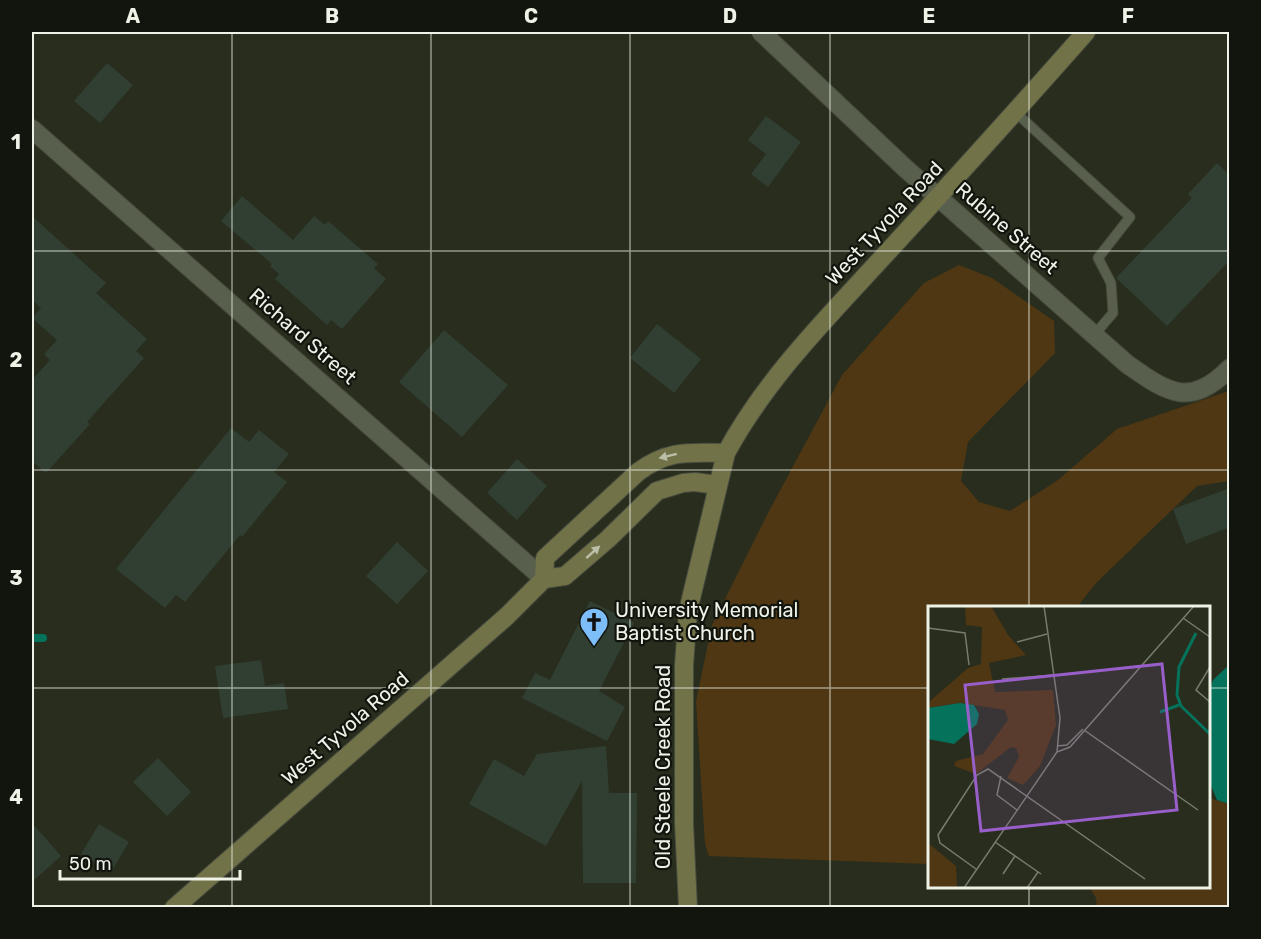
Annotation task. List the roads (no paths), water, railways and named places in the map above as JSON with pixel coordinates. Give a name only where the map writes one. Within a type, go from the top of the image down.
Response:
[{"type":"main road","name":"West Tyvola Road","points":[[174,908],[507,616],[544,579],[566,576],[657,491],[682,483],[717,485],[726,453],[739,430],[761,397],[795,354],[1086,32]]},
{"type":"main road","name":"West Tyvola Road","points":[[544,579],[545,558],[638,472],[653,461],[673,454],[726,453]]},
{"type":"main road","name":"Old Steele Creek Road","points":[[688,908],[684,823],[684,665],[687,621],[717,485]]},
{"type":"street","name":"Rubine Street","points":[[761,32],[938,197],[1127,364],[1160,387],[1183,392],[1202,390],[1230,368]]},
{"type":"street","name":"Richard Street","points":[[32,129],[544,579]]},
{"type":"lane","points":[[1015,112],[1130,217],[1098,258],[1111,284],[1113,313],[1094,335]]},
{"type":"water","points":[[1229,665],[1229,804],[1217,800],[1210,783],[1210,690],[1213,680]]},
{"type":"waterway","points":[[32,638],[43,638]]},
{"type":"place","name":"University Memorial Baptist Church","points":[[594,648]]}]
